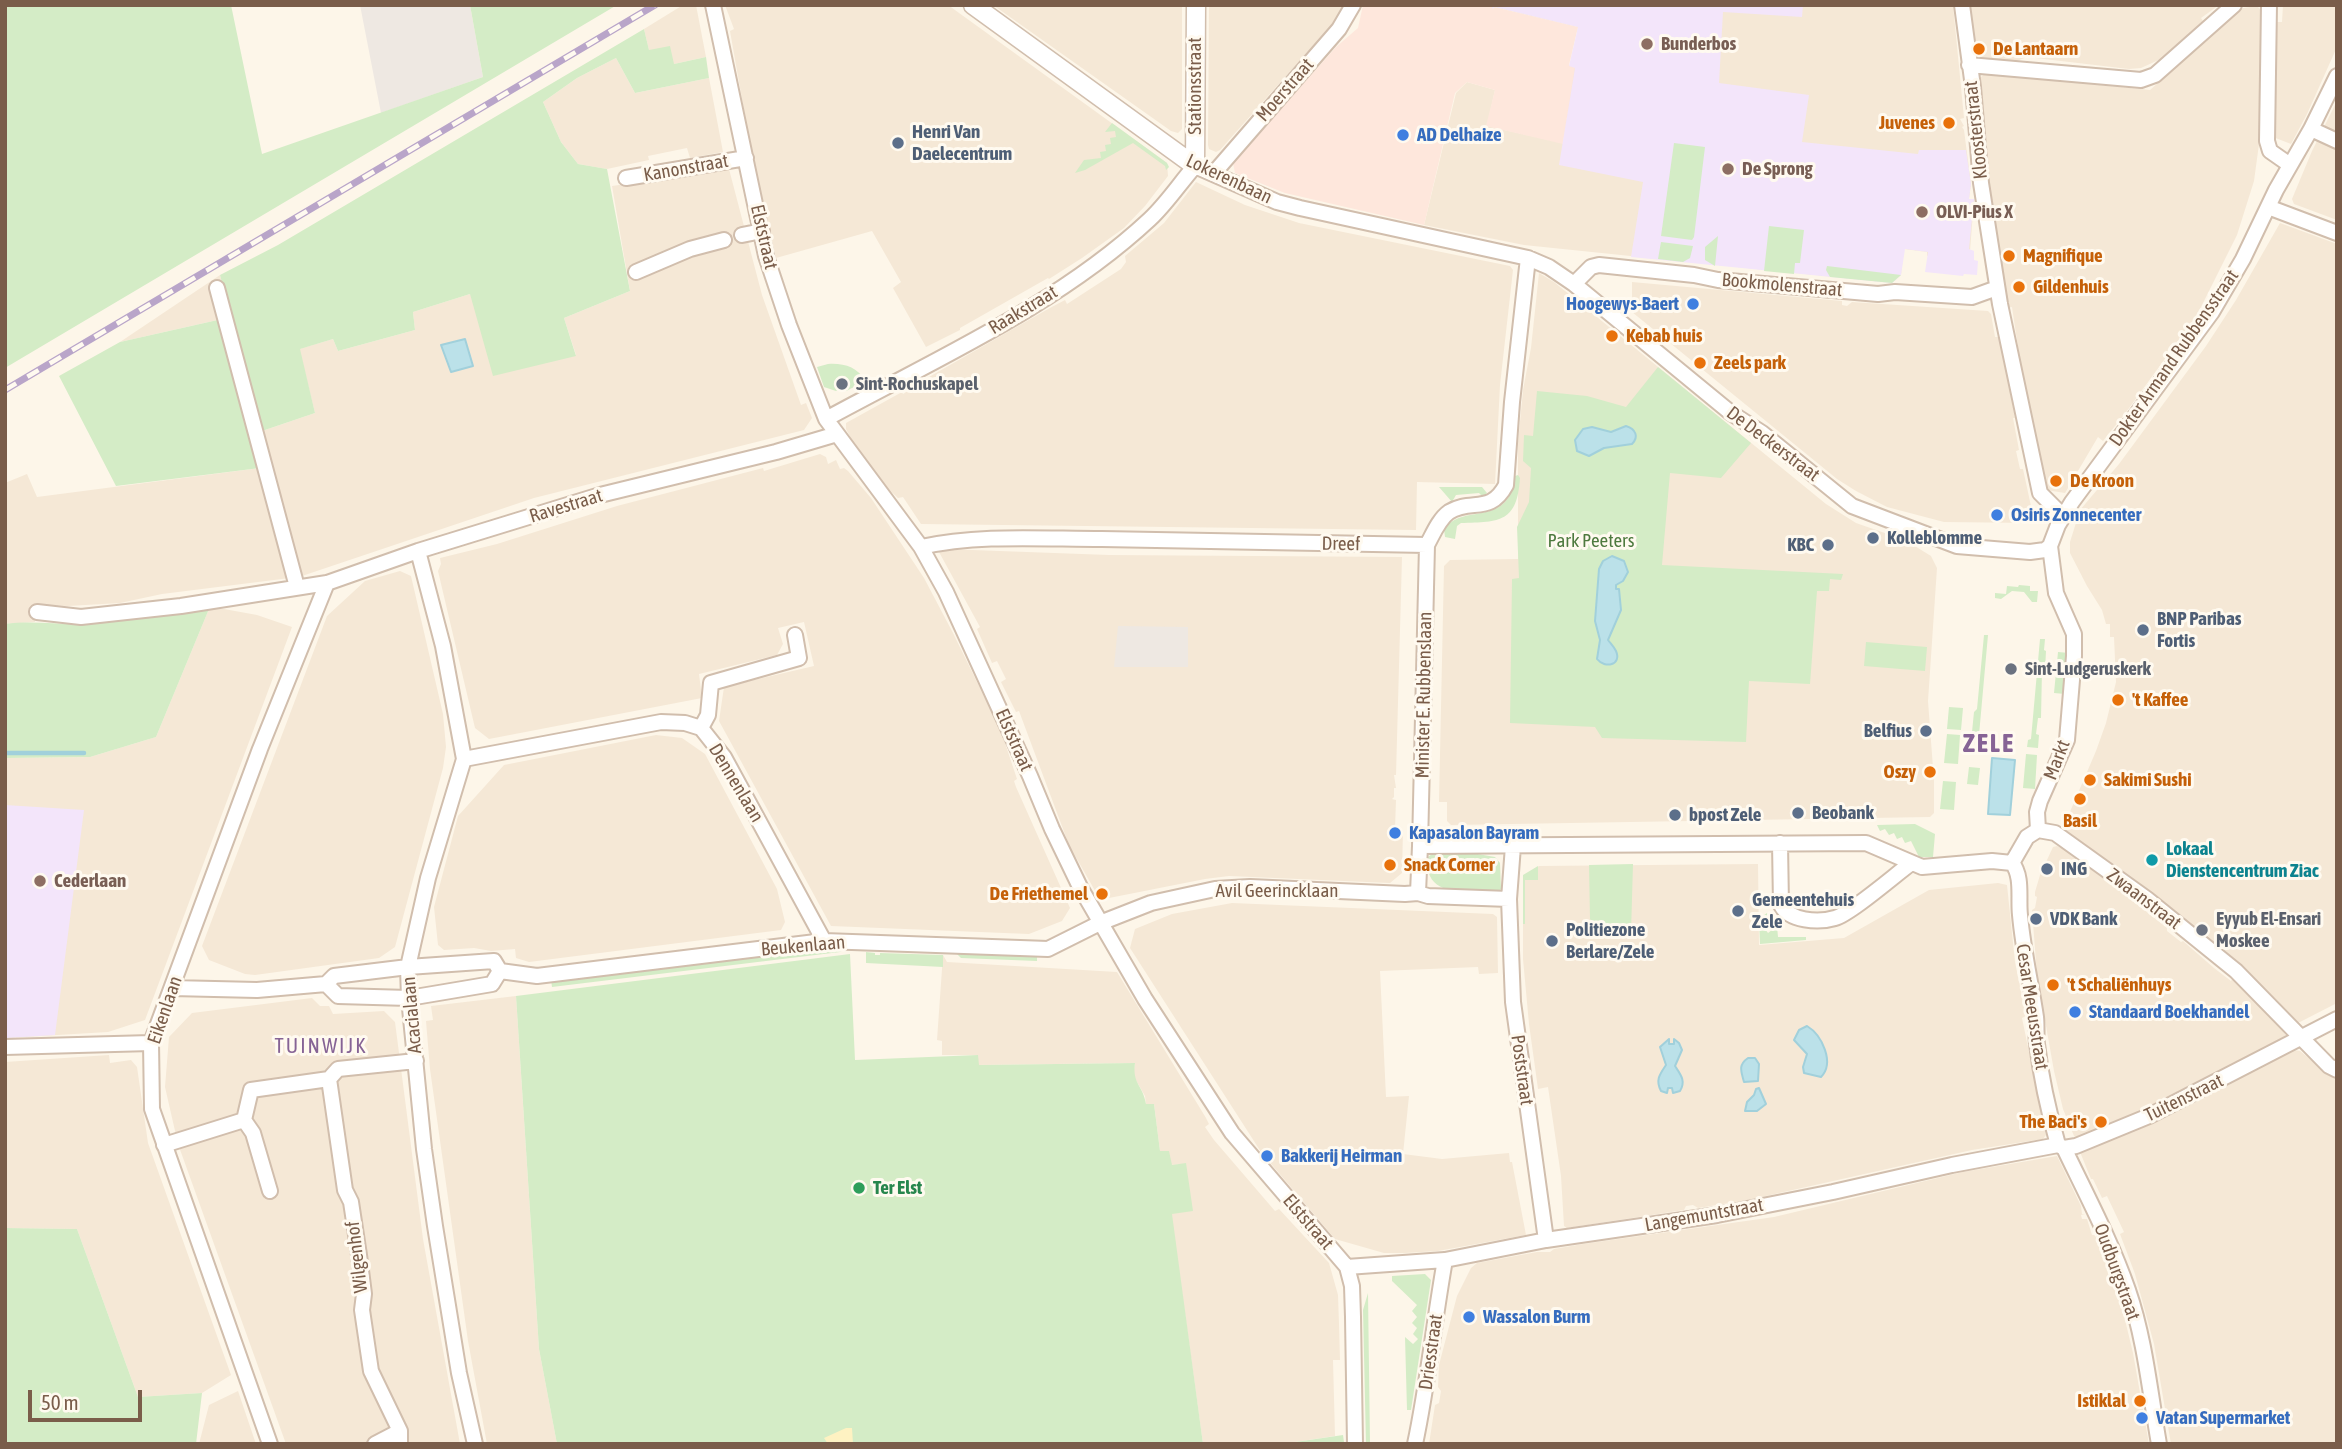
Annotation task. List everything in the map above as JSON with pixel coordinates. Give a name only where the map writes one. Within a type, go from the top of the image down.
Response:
[{"type":"street","name":"Elststraat","points":[[713,5],[766,257],[825,419],[921,547],[946,592],[1052,829],[1100,923],[1145,999],[1232,1133],[1347,1267],[1352,1286],[1355,1444]]},
{"type":"street","name":"Lokerenbaan","points":[[973,5],[1195,166],[1278,202],[1528,258]]},
{"type":"street","name":"Stationsstraat","points":[[1195,166],[1196,5]]},
{"type":"street","name":"Moerstraat","points":[[1214,173],[1339,29],[1353,5]]},
{"type":"street","points":[[1962,5],[1969,65]]},
{"type":"street","name":"Kloosterstraat","points":[[2064,514],[2040,493],[1997,288],[1981,183],[1969,65],[2141,80],[2155,75],[2234,5]]},
{"type":"street","points":[[2269,5],[2267,141],[2270,151],[2290,165]]},
{"type":"street","name":"Dokter Armand Rubbensstraat","points":[[2050,547],[2064,514],[2212,312],[2243,260],[2337,76]]},
{"type":"street","points":[[2311,129],[2337,141]]},
{"type":"street","name":"Kanonstraat","points":[[626,178],[746,158]]},
{"type":"street","name":"Raakstraat","points":[[825,419],[1031,308],[1104,259],[1153,216],[1195,166]]},
{"type":"street","points":[[2268,207],[2337,233]]},
{"type":"street","points":[[742,235],[762,231]]},
{"type":"street","points":[[636,272],[690,249],[724,240]]},
{"type":"street","points":[[1427,545],[1447,514],[1458,508],[1494,502],[1509,479],[1512,402],[1528,258]]},
{"type":"street","name":"De Deckerstraat","points":[[1528,258],[1549,267],[1574,284],[1731,413],[1762,433],[1853,506],[1957,546],[2030,552],[2050,547]]},
{"type":"street","name":"Bookmolenstraat","points":[[1574,284],[1591,267],[1599,265],[1743,283],[1878,294],[1895,292],[1972,297],[1997,288]]},
{"type":"street","points":[[217,288],[297,587]]},
{"type":"street","name":"Ravestraat","points":[[37,612],[81,617],[181,606],[327,583],[418,551],[600,495],[837,435]]},
{"type":"street","name":"Dreef","points":[[921,547],[946,541],[999,539],[1427,545]]},
{"type":"street","name":"Minister E. Rubbenslaan","points":[[1420,846],[1427,545]]},
{"type":"street","name":"Markt","points":[[2038,830],[2037,812],[2040,801],[2067,740],[2074,656],[2074,634],[2056,593],[2050,547]]},
{"type":"street","name":"Acacialaan","points":[[418,551],[443,646],[464,759],[428,878],[408,967],[424,1149],[459,1373],[475,1444]]},
{"type":"street","name":"Eikenlaan","points":[[270,1444],[152,1109],[151,1043],[260,749],[327,583]]},
{"type":"street","points":[[701,728],[708,715],[711,683],[799,658],[795,635]]},
{"type":"street","name":"Dennenlaan","points":[[464,759],[661,722],[673,721],[701,728],[724,757],[824,941]]},
{"type":"street","points":[[1418,893],[1420,846],[1866,843],[1910,864],[1936,867],[1992,861],[2012,863],[2027,837],[2038,830]]},
{"type":"street","name":"Zwaanstraat","points":[[2038,830],[2055,833],[2147,899],[2236,971],[2329,1066],[2337,1070]]},
{"type":"street","points":[[1780,844],[1781,905],[1786,913],[1798,919],[1837,918],[1910,864]]},
{"type":"street","points":[[1509,899],[1513,846]]},
{"type":"street","name":"Cesar Meeusstraat","points":[[2012,863],[2019,877],[2022,943],[2036,1020],[2036,1043],[2050,1116],[2061,1147]]},
{"type":"street","name":"Avil Geerincklaan","points":[[1100,923],[1151,903],[1215,889],[1250,887],[1509,899]]},
{"type":"street","name":"Poststraat","points":[[1509,899],[1513,1002],[1546,1240]]},
{"type":"street","name":"Beukenlaan","points":[[500,971],[537,976],[824,941],[1048,949],[1100,923]]},
{"type":"street","name":"Beukenlaan","points":[[172,988],[257,990],[326,985],[334,976],[494,961],[500,971]]},
{"type":"street","name":"Beukenlaan","points":[[326,985],[338,996],[410,998],[492,984],[500,971]]},
{"type":"street","name":"Tuitenstraat","points":[[2061,1147],[2076,1146],[2149,1116],[2337,1019]]},
{"type":"street","points":[[5,1047],[151,1043]]},
{"type":"street","points":[[270,1191],[253,1133],[244,1119],[251,1090],[329,1079],[338,1069],[416,1061]]},
{"type":"street","name":"Wilgenhof","points":[[329,1079],[345,1190],[351,1202],[359,1255],[364,1294],[362,1310],[372,1371],[400,1437],[375,1444]]},
{"type":"street","points":[[164,1145],[244,1119]]},
{"type":"street","name":"Langemuntstraat","points":[[1347,1267],[1445,1260],[1546,1240],[1717,1215],[2061,1147]]},
{"type":"street","name":"Oudburgstraat","points":[[2061,1147],[2097,1217],[2128,1291],[2159,1444]]},
{"type":"street","name":"Driesstraat","points":[[1415,1444],[1425,1397],[1430,1342],[1445,1260]]},
{"type":"shaded area","points":[[360,5],[470,5],[483,77],[381,113]]},
{"type":"shaded area","points":[[683,5],[696,5],[706,57],[674,64],[649,50],[644,29]]},
{"type":"shaded area","points":[[725,5],[948,5],[1167,163],[1168,176],[1124,228],[1082,258],[926,347],[893,288],[901,282],[872,231],[776,258],[749,139],[730,31],[734,29]]},
{"type":"shaded area","points":[[993,5],[1182,5],[1182,129],[1178,133],[1171,131]]},
{"type":"shaded area","points":[[1209,5],[1345,5],[1343,12],[1216,152],[1209,149],[1208,145]]},
{"type":"shaded area","points":[[1363,5],[1493,5],[1493,9],[1494,7],[1578,27],[1569,65],[1575,67],[1563,144],[1486,126],[1495,90],[1467,82],[1455,93],[1424,225],[1285,193],[1235,173],[1233,163],[1336,47],[1358,28]]},
{"type":"shaded area","points":[[1493,5],[1953,5],[1964,118],[1960,119],[1964,126],[1962,127],[1971,184],[1969,199],[1974,199],[1970,251],[1927,256],[1927,252],[1904,249],[1901,275],[1892,283],[1524,245],[1424,225],[1456,93],[1467,82],[1495,90],[1487,126],[1563,143],[1578,27]]},
{"type":"shaded area","name":"De Sprong","points":[[1493,5],[1803,5],[1802,17],[1723,12],[1719,83],[1809,95],[1802,142],[1918,154],[1919,150],[1966,150],[1971,184],[1969,199],[1974,199],[1969,249],[1974,251],[1974,260],[1978,261],[1977,275],[1925,272],[1928,252],[1905,249],[1901,275],[1892,283],[1631,257],[1643,182],[1559,165],[1575,68],[1569,66],[1578,27],[1495,7],[1492,9]]},
{"type":"shaded area","points":[[1969,5],[2219,5],[2201,18],[2203,21],[2163,58],[2141,68],[2129,69],[2027,57],[2014,62],[1974,57]]},
{"type":"shaded area","points":[[2283,5],[2337,5],[2337,47],[2291,144],[2273,137],[2277,22],[2282,22]]},
{"type":"shaded area","points":[[2257,6],[2260,9],[2262,122],[2254,181],[2237,235],[2197,315],[2124,415],[2103,441],[2098,437],[2065,493],[2046,490],[2021,367],[2012,307],[2007,308],[1986,164],[1988,162],[1979,79],[1984,74],[2150,90],[2243,8]]},
{"type":"shaded area","points":[[616,58],[635,93],[709,78],[723,152],[690,158],[687,148],[648,156],[649,160],[607,169],[578,164],[561,142],[543,102],[577,78]]},
{"type":"shaded area","points":[[2337,101],[2337,220],[2294,204],[2292,199]]},
{"type":"shaded area","points":[[729,169],[762,295],[801,405],[806,403],[812,418],[804,430],[534,498],[302,576],[262,431],[315,413],[299,349],[333,339],[338,351],[415,330],[413,312],[470,294],[576,355],[564,318],[630,291],[612,186]]},
{"type":"shaded area","points":[[1196,182],[1245,205],[1299,223],[1510,266],[1513,270],[1500,385],[1495,484],[1417,482],[1416,530],[921,524],[903,497],[898,498],[884,485],[857,450],[846,429],[846,423],[902,392],[903,394],[1048,309],[1065,300],[1067,304],[1121,269],[1126,262],[1125,256],[1164,223]]},
{"type":"shaded area","points":[[2280,223],[2337,244],[2337,1003],[2298,1023],[2172,914],[2063,828],[2096,751],[2116,682],[2114,637],[2110,637],[2110,624],[2106,624],[2102,610],[2070,553],[2070,542],[2080,510],[2119,464],[2206,346]]},
{"type":"shaded area","points":[[1539,273],[1554,282],[1826,504],[1856,523],[1905,540],[1931,556],[1937,568],[1928,701],[1934,781],[1934,813],[1930,817],[1451,825],[1447,821],[1447,802],[1439,802],[1444,566],[1450,560],[1518,559],[1518,443]]},
{"type":"shaded area","points":[[220,275],[231,317],[120,342]]},
{"type":"shaded area","points":[[1632,282],[1842,301],[1842,305],[1847,306],[1852,302],[1988,311],[1991,314],[1995,337],[2000,337],[2015,418],[2019,450],[2016,451],[2020,469],[2023,469],[2034,520],[2031,523],[1944,522],[1887,507],[1856,491],[1837,479],[1632,312]]},
{"type":"shaded area","points":[[820,454],[826,457],[828,464],[836,460],[840,469],[848,471],[871,498],[924,578],[953,633],[1001,731],[1017,779],[1014,781],[1016,787],[1070,908],[1062,921],[1029,934],[831,926],[719,721],[724,687],[814,666],[804,622],[778,628],[783,644],[777,655],[699,674],[702,698],[489,739],[475,728],[438,571],[440,558],[497,544],[617,506],[763,468],[764,471]]},
{"type":"shaded area","points":[[260,468],[290,578],[162,594],[120,603],[35,605],[35,622],[5,624],[5,483],[27,474],[37,497]]},
{"type":"shaded area","points":[[945,549],[1109,555],[1402,557],[1394,775],[1396,788],[1392,799],[1396,800],[1395,829],[1403,830],[1402,873],[1390,883],[1229,876],[1104,899],[1098,896],[1069,845],[1019,711],[1016,712],[1001,682],[1006,679],[997,661],[992,663],[977,629],[980,627],[939,552]]},
{"type":"shaded area","points":[[400,571],[411,576],[443,714],[446,747],[443,768],[395,947],[379,958],[255,975],[245,974],[209,960],[202,946],[327,616],[365,581]]},
{"type":"shaded area","points":[[209,609],[257,615],[292,627],[145,1020],[108,1032],[7,1038],[5,758],[90,757],[156,737]]},
{"type":"shaded area","points":[[1118,626],[1188,627],[1188,667],[1114,667]]},
{"type":"shaded area","points":[[656,735],[682,738],[705,754],[777,889],[785,922],[781,930],[529,962],[516,958],[515,949],[444,950],[438,945],[434,907],[458,816],[504,765]]},
{"type":"shaded area","name":"Cederlaan","points":[[5,805],[84,810],[55,1035],[7,1038]]},
{"type":"shaded area","points":[[2057,846],[2074,854],[2214,968],[2231,981],[2233,978],[2279,1025],[2287,1037],[2128,1118],[2078,1138],[2074,1136],[2063,1109],[2054,1071],[2037,975],[2032,910],[2035,908],[2035,892],[2040,875],[2053,847]]},
{"type":"shaded area","points":[[1758,864],[1759,945],[1844,938],[1929,890],[1998,883],[2007,885],[2015,962],[2026,1016],[2022,1018],[2046,1135],[2043,1139],[1972,1150],[1748,1200],[1698,1208],[1693,1205],[1686,1206],[1684,1210],[1567,1228],[1564,1226],[1561,1176],[1548,1087],[1538,1089],[1529,1024],[1523,959],[1523,876],[1539,866]]},
{"type":"shaded area","points":[[1232,903],[1493,914],[1497,917],[1498,973],[1479,974],[1478,967],[1380,971],[1386,1097],[1409,1096],[1403,1154],[1442,1159],[1509,1153],[1526,1235],[1438,1251],[1405,1253],[1384,1253],[1335,1239],[1261,1152],[1130,948],[1135,929],[1172,914]]},
{"type":"shaded area","points":[[943,955],[947,962],[1117,972],[1206,1118],[1209,1124],[1205,1127],[1214,1140],[1275,1211],[1279,1209],[1329,1263],[1338,1295],[1340,1360],[1333,1360],[1335,1436],[1282,1444],[1203,1444],[1171,1213],[1186,1164],[1172,1165],[1160,1151],[1154,1104],[1146,1104],[1145,1096],[1133,1075],[1135,1063],[978,1065],[977,1055],[942,1055],[942,1041],[937,1040]]},
{"type":"shaded area","points":[[516,996],[539,1349],[557,1444],[487,1444],[468,1341],[430,1069],[426,1021],[433,1020],[431,1006]]},
{"type":"shaded area","points":[[312,998],[320,1006],[329,1006],[333,1014],[384,1011],[395,1022],[423,1239],[460,1444],[286,1444],[178,1144],[165,1087],[169,1037],[192,1013]]},
{"type":"shaded area","points":[[2294,1050],[2300,1051],[2337,1081],[2337,1444],[2171,1444],[2154,1344],[2135,1274],[2120,1234],[2124,1232],[2107,1196],[2102,1198],[2091,1179],[2080,1152],[2197,1101]]},
{"type":"shaded area","points":[[109,1055],[110,1063],[131,1060],[137,1067],[148,1143],[231,1375],[202,1393],[138,1397],[77,1229],[5,1228],[5,1062]]},
{"type":"shaded area","points":[[2057,1156],[2081,1206],[2082,1214],[2085,1214],[2081,1215],[2082,1219],[2087,1219],[2092,1235],[2095,1235],[2120,1299],[2133,1353],[2149,1444],[1429,1444],[1435,1405],[1439,1403],[1441,1391],[1438,1387],[1439,1365],[1457,1296],[1471,1268],[1477,1263],[1583,1244],[1774,1217],[1963,1172]]},
{"type":"shaded area","points":[[238,1391],[256,1444],[199,1444],[209,1405]]},
{"type":"green space","points":[[5,5],[231,5],[262,154],[483,77],[470,5],[617,5],[5,368]]},
{"type":"green space","points":[[644,29],[649,50],[670,46],[674,64],[706,57],[709,78],[635,93],[616,58],[577,78],[543,102],[561,142],[578,164],[607,169],[630,291],[564,318],[576,356],[493,376],[470,294],[413,312],[415,330],[338,351],[333,339],[300,349],[315,413],[262,431],[260,468],[116,486],[59,376],[120,342],[231,317],[220,275],[278,245]]},
{"type":"green space","points":[[1112,123],[1169,167],[1166,170],[1165,166],[1133,143],[1075,173],[1084,160],[1101,158],[1100,152],[1106,151],[1105,145],[1111,144],[1110,138],[1116,137],[1115,131],[1105,132]]},
{"type":"green space","points":[[1674,143],[1705,147],[1692,240],[1661,236]]},
{"type":"green space","points":[[1769,226],[1804,230],[1800,263],[1795,263],[1794,274],[1764,271]]},
{"type":"green space","points":[[1718,236],[1715,266],[1705,260],[1705,247]]},
{"type":"green space","points":[[1661,242],[1693,246],[1690,258],[1683,262],[1658,259]]},
{"type":"green space","points":[[1827,266],[1901,275],[1892,283],[1830,277]]},
{"type":"green space","points":[[828,364],[850,367],[859,372],[866,381],[846,391],[845,380],[839,380],[839,389],[836,391],[824,387],[817,367]]},
{"type":"green space","name":"Park Peeters","points":[[1658,367],[1751,443],[1721,478],[1670,473],[1662,565],[1843,574],[1841,580],[1830,579],[1829,591],[1817,591],[1810,684],[1749,681],[1746,742],[1602,738],[1595,727],[1510,723],[1512,579],[1519,578],[1517,527],[1529,502],[1531,468],[1523,461],[1524,435],[1533,436],[1537,391],[1587,396],[1626,407]]},
{"type":"green space","points":[[1515,476],[1520,478],[1515,503],[1504,517],[1487,522],[1461,523],[1457,526],[1455,539],[1445,537],[1444,529],[1451,522],[1502,505],[1510,495]]},
{"type":"green space","points":[[1439,487],[1482,487],[1487,493],[1483,497],[1479,493],[1456,495],[1452,502]]},
{"type":"green space","points":[[2007,586],[2030,586],[2030,591],[2038,591],[2037,602],[2032,602],[2024,592],[2012,591],[2001,599],[1995,598],[1995,593],[2006,594]]},
{"type":"green space","points":[[209,609],[156,737],[90,757],[5,758],[5,624],[86,624]]},
{"type":"green space","points":[[1984,635],[1988,635],[1979,735],[1983,736],[1982,743],[1971,742]]},
{"type":"green space","points":[[2040,639],[2045,639],[2046,651],[2045,670],[2042,670],[2041,718],[2038,718],[2036,734],[2039,735],[2038,748],[2027,747],[2028,740],[2031,739]]},
{"type":"green space","points":[[1866,642],[1927,647],[1925,671],[1864,666]]},
{"type":"green space","points":[[2058,652],[2069,653],[2065,694],[2054,693]]},
{"type":"green space","points":[[1949,707],[1963,708],[1961,730],[1947,729]]},
{"type":"green space","points":[[1947,734],[1960,735],[1958,764],[1944,763]]},
{"type":"green space","points":[[2026,754],[2037,755],[2035,789],[2023,788]]},
{"type":"green space","points":[[1969,767],[1980,768],[1978,785],[1967,784]]},
{"type":"green space","points":[[1943,781],[1956,782],[1954,810],[1940,809]]},
{"type":"green space","points":[[1915,824],[1935,834],[1933,857],[1919,857],[1911,841],[1905,843],[1902,837],[1897,839],[1894,833],[1889,835],[1885,829],[1880,831],[1877,825]]},
{"type":"green space","points":[[1472,853],[1495,857],[1500,863],[1501,889],[1498,892],[1462,892],[1440,887],[1432,880],[1428,871],[1428,857],[1432,854]]},
{"type":"green space","points":[[1633,864],[1631,933],[1599,930],[1590,919],[1589,865]]},
{"type":"green space","points":[[1538,866],[1538,880],[1525,880],[1523,924],[1523,875]]},
{"type":"green space","points":[[1767,913],[1770,917],[1766,921],[1769,926],[1765,929],[1768,933],[1777,926],[1778,937],[1806,937],[1806,940],[1760,944],[1759,919]]},
{"type":"green space","points":[[828,947],[843,948],[840,952],[552,987],[551,980]]},
{"type":"green space","points":[[866,952],[875,955],[943,955],[943,967],[866,963]]},
{"type":"green space","points":[[955,952],[1037,956],[1037,961],[961,958]]},
{"type":"green space","name":"Ter Elst","points":[[850,954],[855,1060],[978,1055],[979,1065],[1135,1063],[1136,1080],[1146,1104],[1154,1104],[1160,1151],[1169,1151],[1172,1165],[1186,1163],[1193,1211],[1172,1214],[1203,1444],[557,1444],[539,1349],[516,996]]},
{"type":"green space","points":[[5,1228],[77,1229],[138,1397],[202,1393],[196,1444],[5,1444]]},
{"type":"green space","points":[[1425,1274],[1431,1280],[1411,1410],[1407,1410],[1405,1337],[1413,1344],[1418,1339],[1413,1334],[1417,1328],[1412,1323],[1417,1317],[1412,1311],[1417,1305],[1392,1281],[1392,1276]]},
{"type":"green space","points":[[1368,1293],[1370,1444],[1366,1444],[1363,1310]]},
{"type":"green space","points":[[1343,1435],[1344,1442],[1282,1444]]},
{"type":"sand","points":[[852,1428],[853,1444],[828,1444],[824,1438]]},
{"type":"water","points":[[465,339],[473,366],[451,372],[441,345]]},
{"type":"water","points":[[1626,426],[1635,434],[1632,444],[1604,448],[1589,456],[1577,451],[1575,440],[1583,429],[1592,427],[1611,432]]},
{"type":"water","points":[[1612,556],[1624,561],[1628,572],[1623,581],[1616,585],[1616,589],[1619,589],[1621,610],[1608,640],[1615,650],[1617,660],[1608,665],[1597,659],[1600,640],[1595,621],[1599,569],[1603,561]]},
{"type":"water","points":[[1992,758],[2015,760],[2010,815],[1988,814]]},
{"type":"water","points":[[1807,1026],[1822,1042],[1827,1057],[1825,1071],[1821,1077],[1804,1073],[1807,1054],[1794,1040],[1799,1030]]},
{"type":"water","points":[[1669,1039],[1669,1044],[1674,1044],[1674,1039],[1682,1050],[1675,1066],[1683,1084],[1680,1091],[1673,1093],[1672,1088],[1668,1088],[1667,1093],[1661,1091],[1658,1084],[1666,1065],[1660,1047]]},
{"type":"water","points":[[1748,1058],[1755,1058],[1759,1064],[1758,1081],[1744,1082],[1741,1071]]},
{"type":"water","points":[[1759,1088],[1766,1104],[1757,1111],[1745,1111],[1747,1102]]},
{"type":"waterway","points":[[5,753],[84,753]]},
{"type":"railway","points":[[5,390],[655,5]]},
{"type":"place","name":"Bunderbos","points":[[1647,44]]},
{"type":"place","name":"De Lantaarn","points":[[1979,49]]},
{"type":"place","name":"Juvenes","points":[[1949,123]]},
{"type":"place","name":"AD Delhaize","points":[[1403,135]]},
{"type":"place","name":"Henri Van Daelecentrum","points":[[898,143]]},
{"type":"place","name":"De Sprong","points":[[1728,169]]},
{"type":"place","name":"OLVI-Pius X","points":[[1922,212]]},
{"type":"place","name":"Magnifique","points":[[2009,256]]},
{"type":"place","name":"Gildenhuis","points":[[2019,287]]},
{"type":"place","name":"Hoogewys-Baert","points":[[1693,304]]},
{"type":"place","name":"Kebab huis","points":[[1612,336]]},
{"type":"place","name":"Zeels park","points":[[1700,363]]},
{"type":"place","name":"Sint-Rochuskapel","points":[[842,384]]},
{"type":"place","name":"De Kroon","points":[[2056,481]]},
{"type":"place","name":"Osiris Zonnecenter","points":[[1997,515]]},
{"type":"place","name":"Kolleblomme","points":[[1873,538]]},
{"type":"place","name":"KBC","points":[[1828,545]]},
{"type":"place","name":"BNP Paribas Fortis","points":[[2143,630]]},
{"type":"place","name":"Sint-Ludgeruskerk","points":[[2011,669]]},
{"type":"place","name":"'t Kaffee","points":[[2118,700]]},
{"type":"place","name":"Belfius","points":[[1926,731]]},
{"type":"place","name":"Oszy","points":[[1930,772]]},
{"type":"place","name":"Sakimi Sushi","points":[[2090,780]]},
{"type":"place","name":"Basil","points":[[2080,799]]},
{"type":"place","name":"Beobank","points":[[1798,813]]},
{"type":"place","name":"bpost Zele","points":[[1675,815]]},
{"type":"place","name":"Kapasalon Bayram","points":[[1395,833]]},
{"type":"place","name":"Lokaal Dienstencentrum Ziac","points":[[2152,860]]},
{"type":"place","name":"Snack Corner","points":[[1390,865]]},
{"type":"place","name":"ING","points":[[2047,869]]},
{"type":"place","name":"Cederlaan","points":[[40,881]]},
{"type":"place","name":"De Friethemel","points":[[1102,894]]},
{"type":"place","name":"Gemeentehuis Zele","points":[[1738,911]]},
{"type":"place","name":"VDK Bank","points":[[2036,919]]},
{"type":"place","name":"Eyyub El-Ensari Moskee","points":[[2202,930]]},
{"type":"place","name":"Politiezone Berlare/Zele","points":[[1552,941]]},
{"type":"place","name":"'t Schaliënhuys","points":[[2053,985]]},
{"type":"place","name":"Standaard Boekhandel","points":[[2075,1012]]},
{"type":"place","name":"The Baci's","points":[[2101,1122]]},
{"type":"place","name":"Bakkerij Heirman","points":[[1267,1156]]},
{"type":"place","name":"Ter Elst","points":[[859,1188]]},
{"type":"place","name":"Wassalon Burm","points":[[1469,1317]]},
{"type":"place","name":"Istiklal","points":[[2140,1401]]},
{"type":"place","name":"Vatan Supermarket","points":[[2142,1418]]},
{"type":"district","name":"ZELE","points":[[1989,744]]},
{"type":"district","name":"TUINWIJK","points":[[321,1046]]}]
